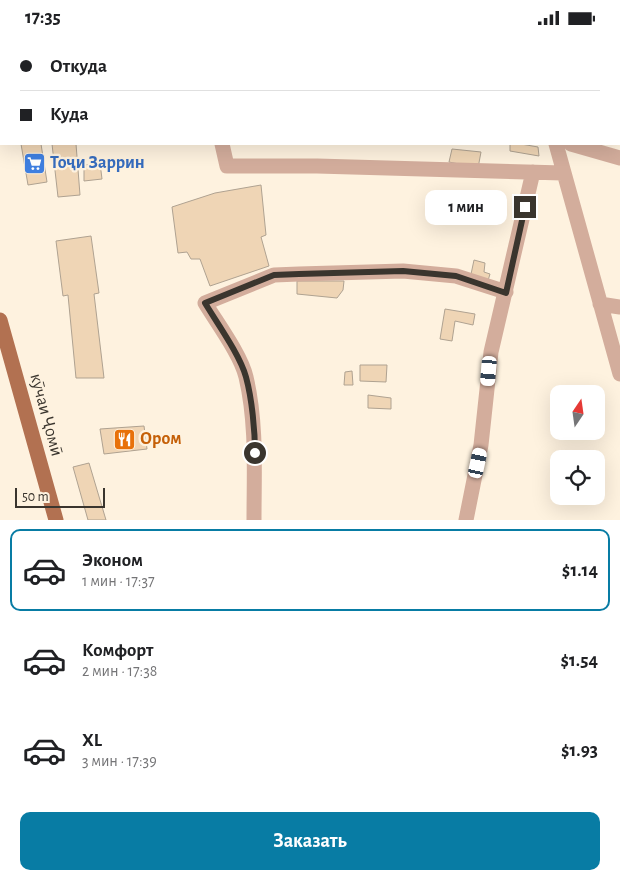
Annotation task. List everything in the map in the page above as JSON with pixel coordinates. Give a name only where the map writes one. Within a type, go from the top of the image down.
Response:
[{"type":"main road","name":"кӯчаи Ҷомӣ","points":[[0,320],[56,520]]},
{"type":"street","points":[[222,145],[227,166],[317,165],[563,173]]},
{"type":"street","points":[[556,145],[620,374]]},
{"type":"street","points":[[574,145],[620,158]]},
{"type":"street","points":[[466,520],[481,445],[490,352],[506,293],[533,172]]},
{"type":"street","points":[[254,520],[255,437],[246,376],[231,345],[205,303],[274,275],[299,274],[403,271],[456,276],[506,293]]},
{"type":"street","points":[[600,303],[620,307]]},
{"type":"building","name":"Тоҷи Заррин","points":[[21,145],[41,145],[47,182],[28,185]]},
{"type":"building","points":[[52,145],[76,145],[80,195],[58,197]]},
{"type":"building","points":[[510,145],[527,145],[538,147],[539,156],[510,151]]},
{"type":"building","points":[[452,149],[481,152],[478,168],[449,162]]},
{"type":"building","points":[[100,163],[102,179],[84,181],[84,165]]},
{"type":"building","points":[[261,185],[266,235],[261,237],[269,266],[210,286],[200,259],[191,259],[187,252],[178,253],[172,207],[215,193]]},
{"type":"building","points":[[91,236],[99,293],[94,294],[104,378],[76,378],[68,295],[63,296],[56,241]]},
{"type":"building","points":[[474,260],[485,263],[484,272],[490,274],[487,284],[470,279]]},
{"type":"building","points":[[297,281],[344,281],[343,290],[337,298],[297,294]]},
{"type":"building","points":[[445,309],[475,314],[473,325],[455,321],[452,341],[440,339]]},
{"type":"building","points":[[360,365],[387,365],[386,382],[360,381]]},
{"type":"building","points":[[352,371],[353,385],[344,385],[345,372]]},
{"type":"building","points":[[368,395],[391,398],[391,409],[368,408]]},
{"type":"building","name":"Ором","points":[[144,426],[147,449],[104,454],[100,429]]},
{"type":"building","points":[[89,463],[106,520],[88,520],[73,467]]},
{"type":"place","name":"Тоҷи Заррин","points":[[34,163]]},
{"type":"place","name":"Ором","points":[[124,439]]},
{"type":"route","points":[[255,453],[255,437],[246,376],[231,345],[205,303],[274,275],[299,274],[403,271],[456,276],[506,293],[525,207]]}]
